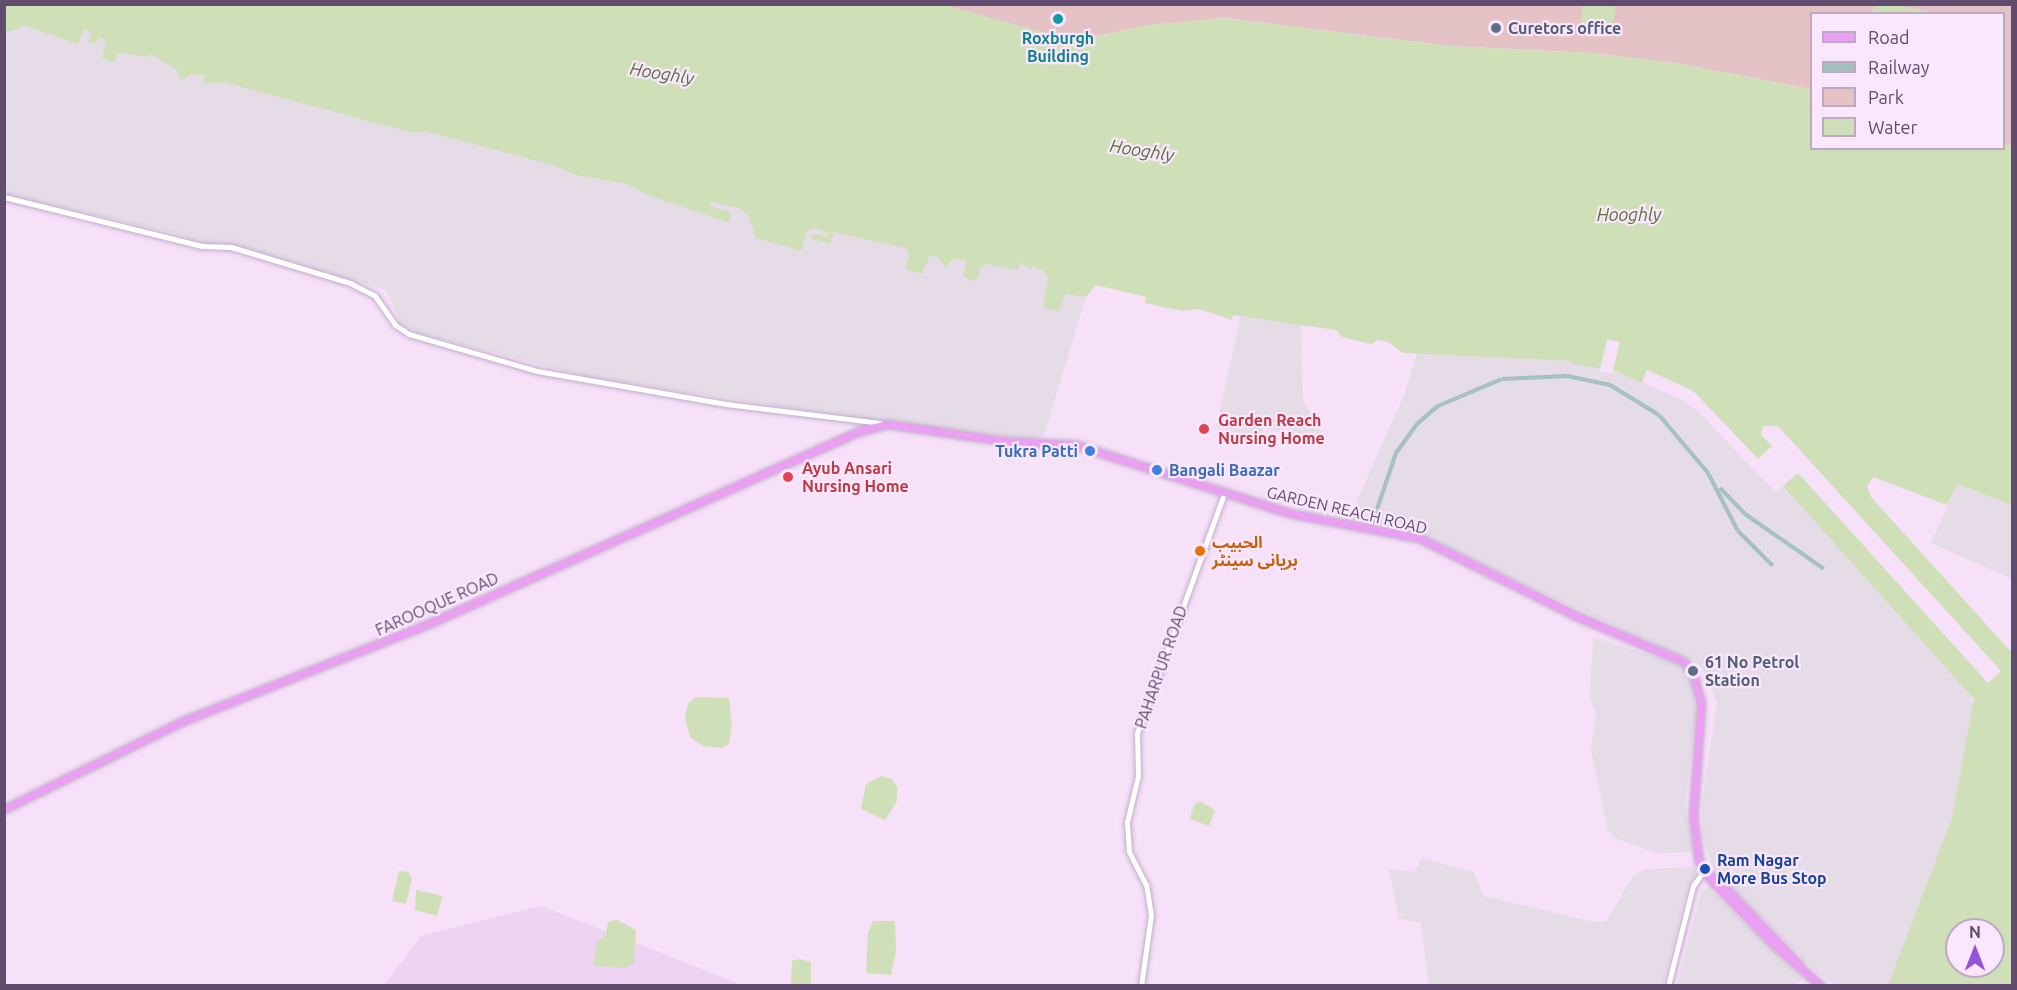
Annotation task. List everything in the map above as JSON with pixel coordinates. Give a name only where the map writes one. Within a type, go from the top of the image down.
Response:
[{"type":"main road","name":"GARDEN REACH ROAD","points":[[880,423],[1015,442],[1076,445],[1224,494],[1322,521],[1419,538],[1574,615],[1684,662],[1693,674],[1701,705],[1693,817],[1696,854],[1704,870]]},
{"type":"main road","name":"FAROOQUE ROAD","points":[[4,809],[183,721],[428,624],[880,423]]},
{"type":"main road","points":[[1704,870],[1772,943],[1821,986]]},
{"type":"street","points":[[4,197],[202,246],[231,247],[350,283],[380,300],[394,325],[410,334],[537,370],[726,404],[880,423]]},
{"type":"street","name":"PAHARPUR ROAD","points":[[1141,986],[1151,915],[1146,885],[1129,852],[1127,822],[1138,776],[1137,733],[1224,494]]},
{"type":"street","points":[[1668,986],[1691,893],[1704,870]]},
{"type":"shaded area","points":[[25,26],[61,37],[83,29],[91,32],[88,42],[99,36],[106,40],[102,58],[116,58],[117,53],[148,57],[150,54],[177,69],[186,79],[190,75],[205,75],[203,83],[226,83],[413,133],[425,131],[555,166],[576,175],[627,184],[647,195],[728,223],[731,212],[710,206],[711,201],[738,208],[749,216],[755,230],[800,250],[807,231],[814,228],[829,233],[830,244],[834,232],[907,249],[921,274],[930,255],[938,257],[946,267],[953,259],[966,260],[976,281],[981,267],[987,264],[1020,263],[1039,268],[1048,280],[1043,307],[1059,311],[1065,294],[1086,297],[1044,435],[1034,440],[842,416],[584,376],[418,333],[401,325],[386,290],[239,246],[200,243],[182,235],[5,194],[5,33]]},
{"type":"shaded area","points":[[1241,316],[1301,324],[1303,401],[1321,432],[1320,443],[1264,428],[1260,441],[1216,427]]},
{"type":"shaded area","points":[[1417,352],[1571,361],[1573,364],[1616,371],[1680,399],[1698,411],[1776,493],[1783,486],[1969,691],[1974,707],[1952,818],[1888,985],[1836,985],[1816,972],[1713,869],[1703,839],[1702,803],[1717,702],[1701,666],[1419,535],[1346,525],[1405,393]]},
{"type":"shaded area","points":[[1957,484],[2012,505],[2012,579],[1931,543]]},
{"type":"shaded area","points":[[1593,637],[1682,665],[1689,673],[1696,712],[1685,805],[1693,852],[1657,853],[1616,839],[1608,831],[1591,750],[1596,714],[1590,697]]},
{"type":"shaded area","points":[[1422,858],[1474,872],[1484,896],[1594,922],[1607,921],[1633,876],[1645,869],[1695,867],[1697,873],[1688,886],[1663,985],[1429,985],[1421,923],[1399,919],[1389,869],[1414,872]]},
{"type":"shaded area","points":[[1709,888],[1802,978],[1796,985],[1677,985],[1702,889]]},
{"type":"shaded area","points":[[541,906],[741,985],[383,986],[421,936]]},
{"type":"green space","points":[[941,5],[2012,5],[2012,146],[2005,142],[2005,12],[1810,12],[1810,89],[1680,64],[1592,53],[1449,46],[1225,18],[1150,25],[1073,41]]},
{"type":"water","name":"Hooghly","points":[[5,4],[941,4],[1073,41],[1150,25],[1225,18],[1449,46],[1592,53],[1680,64],[1810,89],[1810,150],[2005,150],[2005,142],[2012,146],[2012,505],[1957,484],[1947,505],[1873,477],[1867,486],[1871,497],[2012,653],[2012,985],[1888,985],[1952,818],[1974,699],[1783,486],[1798,473],[1988,683],[2001,671],[1778,426],[1763,426],[1761,435],[1772,446],[1758,459],[1693,391],[1647,370],[1642,383],[1616,371],[1573,364],[1571,361],[1403,353],[1388,342],[1378,340],[1371,344],[1342,337],[1336,330],[1233,315],[1232,320],[1199,309],[1182,311],[1145,303],[1146,297],[1096,285],[1086,297],[1065,294],[1059,312],[1043,307],[1048,279],[1042,270],[1032,266],[1031,269],[1020,263],[1017,270],[987,264],[981,267],[976,281],[963,277],[966,260],[953,259],[946,268],[938,257],[930,255],[922,274],[905,269],[909,256],[907,249],[834,232],[830,244],[811,239],[812,233],[828,237],[829,233],[814,228],[807,231],[801,251],[756,238],[749,216],[738,208],[711,202],[710,206],[731,212],[729,223],[647,195],[627,184],[576,175],[555,166],[425,131],[413,133],[226,83],[203,83],[205,75],[190,75],[181,81],[176,69],[150,54],[148,57],[118,53],[114,63],[102,58],[106,40],[99,37],[96,43],[88,42],[91,33],[84,29],[78,44],[25,26],[5,33]]},
{"type":"water","points":[[1583,5],[1616,5],[1614,20],[1603,36],[1581,31]]},
{"type":"water","points":[[1876,5],[1898,5],[1930,12],[1871,12]]},
{"type":"water","points":[[695,697],[729,698],[732,725],[729,744],[722,748],[703,746],[690,737],[685,718],[688,704]]},
{"type":"water","points":[[881,776],[892,779],[897,787],[897,801],[885,820],[861,809],[866,784]]},
{"type":"water","points":[[1200,801],[1215,810],[1209,826],[1190,819],[1194,805]]},
{"type":"water","points":[[399,871],[408,872],[412,878],[406,904],[392,901]]},
{"type":"water","points":[[416,890],[443,896],[437,916],[415,910]]},
{"type":"water","points":[[617,920],[636,930],[634,963],[625,968],[593,966],[597,943],[606,934],[608,922]]},
{"type":"water","points":[[873,921],[895,921],[896,951],[891,975],[866,973],[868,933]]},
{"type":"water","points":[[799,959],[811,962],[811,985],[791,985],[792,961]]},
{"type":"pier","points":[[1607,339],[1620,342],[1612,374],[1600,371]]},
{"type":"pier","points":[[1647,370],[1693,391],[1758,459],[1774,448],[1756,462],[1691,393],[1648,374],[1642,383]]},
{"type":"railway","points":[[1372,524],[1396,453],[1417,424],[1438,406],[1502,379],[1567,376],[1610,385],[1659,415],[1708,473],[1738,531],[1773,566]]},
{"type":"railway","points":[[1720,488],[1745,514],[1824,569]]},
{"type":"place","name":"Roxburgh Building","points":[[1058,19]]},
{"type":"place","name":"Curetors office","points":[[1496,28]]},
{"type":"place","name":"Garden Reach Nursing Home","points":[[1204,429]]},
{"type":"place","name":"Tukra Patti","points":[[1090,451]]},
{"type":"place","name":"Bangali Baazar","points":[[1157,470]]},
{"type":"place","name":"Ayub Ansari Nursing Home","points":[[788,477]]},
{"type":"place","name":"الحبیب بریانی سینٹر","points":[[1200,551]]},
{"type":"place","name":"61 No Petrol Station","points":[[1693,671]]},
{"type":"place","name":"Ram Nagar More Bus Stop","points":[[1705,869]]}]
